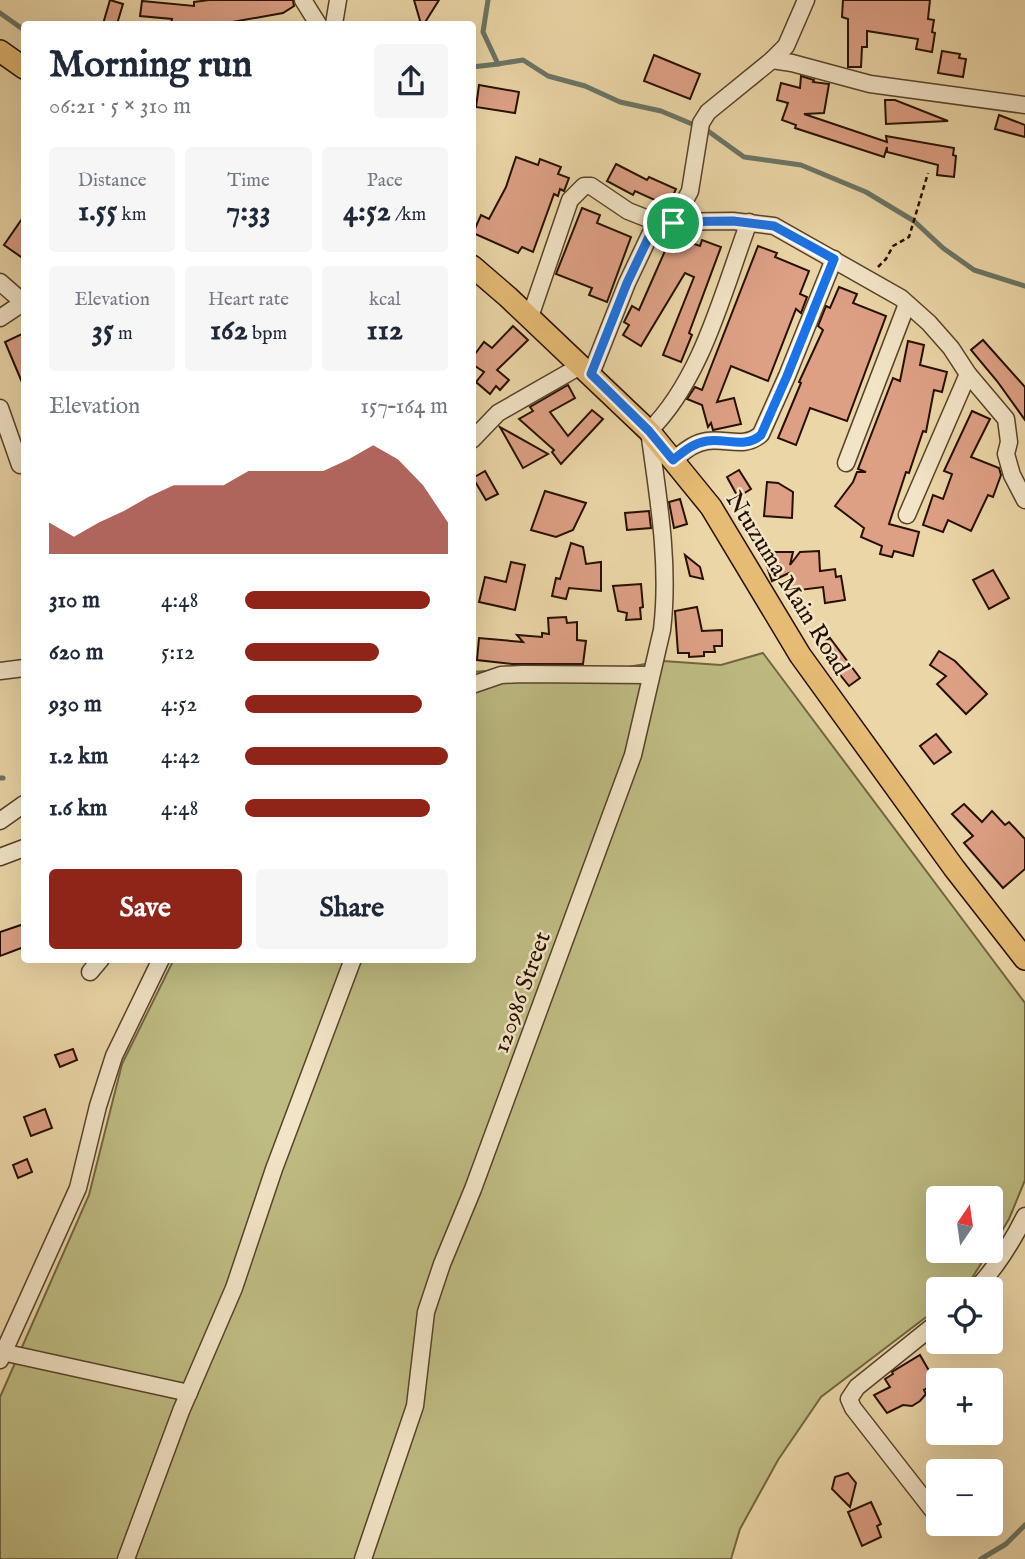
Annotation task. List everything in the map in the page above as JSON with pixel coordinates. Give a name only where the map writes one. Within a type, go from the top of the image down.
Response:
[{"type":"main road","points":[[0,51],[21,66]]},
{"type":"main road","name":"Ntuzuma Main Road","points":[[476,270],[586,370],[649,431],[673,460],[711,508],[823,689],[954,868],[1025,959]]},
{"type":"street","points":[[303,0],[316,21]]},
{"type":"street","points":[[334,21],[338,0]]},
{"type":"street","points":[[476,436],[498,414],[586,370],[627,283],[665,222],[690,191],[701,123],[708,112],[786,46],[806,0]]},
{"type":"street","points":[[772,60],[870,84],[1025,105]]},
{"type":"street","points":[[530,317],[570,200],[576,191],[584,186],[591,186],[628,211],[665,222],[749,222],[774,226],[907,304],[944,340],[968,374],[1006,419],[1009,442],[1006,454],[1012,475],[1025,500]]},
{"type":"street","points":[[649,431],[675,402],[701,352],[749,222]]},
{"type":"street","points":[[673,460],[699,443],[711,440],[743,443],[761,435],[834,259]]},
{"type":"street","points":[[0,282],[21,300]]},
{"type":"street","points":[[0,318],[21,304]]},
{"type":"street","points":[[846,463],[907,304]]},
{"type":"street","points":[[907,515],[968,374]]},
{"type":"street","points":[[0,408],[20,465]]},
{"type":"street","name":"120986 Street","points":[[363,1559],[415,1406],[426,1312],[442,1264],[478,1176],[633,755],[662,629],[662,521],[649,431]]},
{"type":"street","points":[[0,671],[21,668]]},
{"type":"street","points":[[476,684],[501,676],[522,674],[650,675]]},
{"type":"street","points":[[0,821],[21,806]]},
{"type":"street","points":[[0,857],[21,849]]},
{"type":"street","points":[[90,972],[98,963]]},
{"type":"street","points":[[159,963],[114,1056],[98,1106],[78,1188],[1,1356],[189,1393]]},
{"type":"street","points":[[126,1559],[189,1393],[234,1288],[274,1169],[352,963]]},
{"type":"street","points":[[987,1277],[1010,1246],[1025,1216]]},
{"type":"street","points":[[926,1332],[858,1387],[849,1399],[853,1408],[926,1502]]},
{"type":"path","points":[[859,274],[881,266],[893,246],[909,237],[928,173]]},
{"type":"shaded area","points":[[763,653],[1025,1003],[1025,1180],[1009,1219],[1003,1229],[1003,1186],[926,1186],[926,1264],[981,1264],[973,1277],[926,1277],[926,1317],[821,1397],[778,1460],[740,1529],[731,1559],[0,1559],[0,1397],[89,1195],[122,1064],[172,963],[476,963],[476,672],[616,669],[663,661],[721,665]]},
{"type":"building","points":[[110,0],[123,4],[118,21],[104,21]]},
{"type":"building","points":[[293,0],[294,6],[283,13],[238,21],[172,21],[140,16],[142,1],[194,6],[194,2]]},
{"type":"building","points":[[414,0],[439,0],[426,21],[420,21]]},
{"type":"building","points":[[843,0],[930,0],[928,19],[934,20],[932,32],[935,33],[932,52],[916,49],[918,39],[867,31],[867,47],[862,47],[861,67],[848,67],[848,19],[842,17]]},
{"type":"building","points":[[942,51],[960,54],[959,58],[966,59],[963,77],[938,73]]},
{"type":"building","points":[[654,55],[700,74],[690,99],[644,81]]},
{"type":"building","points":[[801,76],[814,80],[813,82],[829,84],[824,113],[804,114],[887,142],[886,136],[954,148],[954,177],[937,175],[938,165],[887,152],[887,147],[884,157],[795,128],[796,125],[782,120],[788,103],[777,100],[781,83],[800,88]]},
{"type":"building","points":[[479,85],[519,92],[515,113],[476,107]]},
{"type":"building","points":[[885,100],[895,100],[948,121],[886,124]]},
{"type":"building","points":[[999,115],[1025,125],[1025,137],[995,129]]},
{"type":"building","points":[[516,157],[538,165],[540,159],[561,167],[558,174],[569,178],[564,191],[560,189],[558,196],[554,194],[533,252],[522,247],[518,253],[476,234],[481,215],[489,219],[506,187]]},
{"type":"building","points":[[616,164],[647,180],[649,177],[676,189],[668,206],[635,191],[633,195],[607,181]]},
{"type":"building","points":[[582,208],[600,215],[597,223],[631,237],[607,302],[589,295],[592,288],[556,274]]},
{"type":"building","points":[[21,220],[21,257],[4,245]]},
{"type":"building","points":[[677,238],[700,246],[702,240],[721,247],[681,362],[663,355],[694,277],[685,273],[641,346],[623,335],[629,325],[624,322],[632,306],[639,310],[668,244],[674,246]]},
{"type":"building","points":[[758,246],[777,253],[775,257],[809,271],[800,294],[807,297],[801,313],[796,309],[768,381],[731,366],[717,402],[734,398],[741,424],[713,430],[711,423],[708,427],[702,405],[687,399],[695,387],[702,390]]},
{"type":"building","points":[[839,287],[857,294],[853,303],[886,316],[847,421],[810,408],[796,445],[778,438],[801,383],[799,382],[823,330],[818,326],[826,306],[830,308]]},
{"type":"building","points":[[513,326],[528,340],[497,370],[509,380],[500,390],[496,386],[490,394],[476,382],[484,372],[476,367],[476,353],[484,342],[492,348]]},
{"type":"building","points":[[21,334],[21,380],[5,342]]},
{"type":"building","points":[[983,340],[1025,387],[1025,420],[971,350]]},
{"type":"building","points":[[908,341],[924,345],[920,365],[947,372],[942,392],[934,390],[926,432],[923,431],[909,473],[906,472],[889,524],[919,532],[913,556],[894,551],[892,557],[880,554],[882,546],[861,537],[864,528],[835,506],[857,472],[866,472],[858,469],[893,378],[900,381]]},
{"type":"building","points":[[568,385],[575,398],[550,412],[568,436],[592,410],[603,419],[561,464],[552,452],[554,450],[519,419],[533,411],[530,407]]},
{"type":"building","points":[[972,411],[990,419],[971,457],[999,468],[1001,475],[993,497],[988,495],[971,531],[948,520],[943,532],[923,525],[933,495],[943,499],[952,474],[944,471]]},
{"type":"building","points":[[500,427],[548,454],[523,468]]},
{"type":"building","points":[[739,470],[751,489],[738,497],[727,477]]},
{"type":"building","points":[[485,471],[498,494],[486,500],[476,483],[476,476]]},
{"type":"building","points":[[767,482],[778,483],[793,492],[792,518],[764,516]]},
{"type":"building","points":[[545,491],[586,503],[573,530],[556,537],[531,530]]},
{"type":"building","points":[[680,499],[687,524],[674,528],[669,502]]},
{"type":"building","points":[[649,511],[651,528],[627,530],[625,513]]},
{"type":"building","points":[[571,543],[583,547],[586,564],[601,562],[601,591],[569,588],[566,599],[552,596],[556,578],[560,579]]},
{"type":"building","points":[[819,551],[820,571],[835,569],[836,577],[841,576],[845,600],[825,603],[823,587],[792,591],[789,573],[772,581],[765,561],[772,556],[772,552],[793,552],[790,565],[800,552]]},
{"type":"building","points":[[685,555],[700,567],[703,579],[690,576]]},
{"type":"building","points":[[511,562],[525,565],[515,610],[479,602],[485,577],[506,582]]},
{"type":"building","points":[[993,570],[1009,598],[989,609],[973,580]]},
{"type":"building","points":[[641,584],[641,619],[626,620],[627,613],[618,611],[613,586]]},
{"type":"building","points":[[697,607],[702,631],[722,630],[722,646],[714,646],[715,652],[704,652],[704,656],[689,657],[689,653],[678,653],[675,611]]},
{"type":"building","points":[[566,617],[567,623],[577,622],[577,640],[586,641],[583,664],[512,664],[477,660],[479,638],[523,642],[517,635],[542,637],[542,633],[549,634],[548,618]]},
{"type":"building","points":[[830,638],[860,678],[849,686],[818,647]]},
{"type":"building","points":[[939,651],[955,661],[987,694],[966,714],[937,684],[946,676],[930,665]]},
{"type":"building","points":[[936,734],[951,752],[934,764],[920,746]]},
{"type":"building","points":[[964,804],[982,822],[992,811],[1005,825],[1009,822],[1025,839],[1025,869],[1003,888],[964,843],[973,836],[952,814]]},
{"type":"building","points":[[21,925],[21,948],[0,956],[0,932]]},
{"type":"building","points":[[73,1049],[77,1060],[60,1067],[55,1055]]},
{"type":"building","points":[[45,1109],[52,1128],[31,1136],[24,1117]]},
{"type":"building","points":[[27,1159],[32,1172],[18,1178],[13,1165]]},
{"type":"building","points":[[920,1355],[927,1368],[924,1390],[926,1394],[912,1406],[903,1405],[887,1413],[874,1395],[890,1387],[885,1379],[893,1374],[892,1372]]},
{"type":"building","points":[[848,1473],[856,1483],[850,1507],[832,1489],[835,1477]]},
{"type":"building","points":[[871,1502],[881,1524],[877,1526],[881,1537],[862,1546],[848,1512]]},
{"type":"waterway","points":[[488,0],[483,32],[498,64],[523,60],[548,76],[585,86],[620,102],[661,111],[692,124]]},
{"type":"waterway","points":[[0,13],[21,28]]},
{"type":"waterway","points":[[476,67],[498,64]]},
{"type":"waterway","points":[[708,131],[744,157],[801,165],[866,192],[914,221],[943,248],[974,270],[1025,286]]},
{"type":"waterway","points":[[981,1559],[1006,1544],[1025,1525]]},
{"type":"route","points":[[733,221],[774,226],[834,259],[761,435],[743,443],[711,440],[699,443],[673,460],[649,431],[591,374],[627,283],[656,222],[673,223],[733,221]]}]
